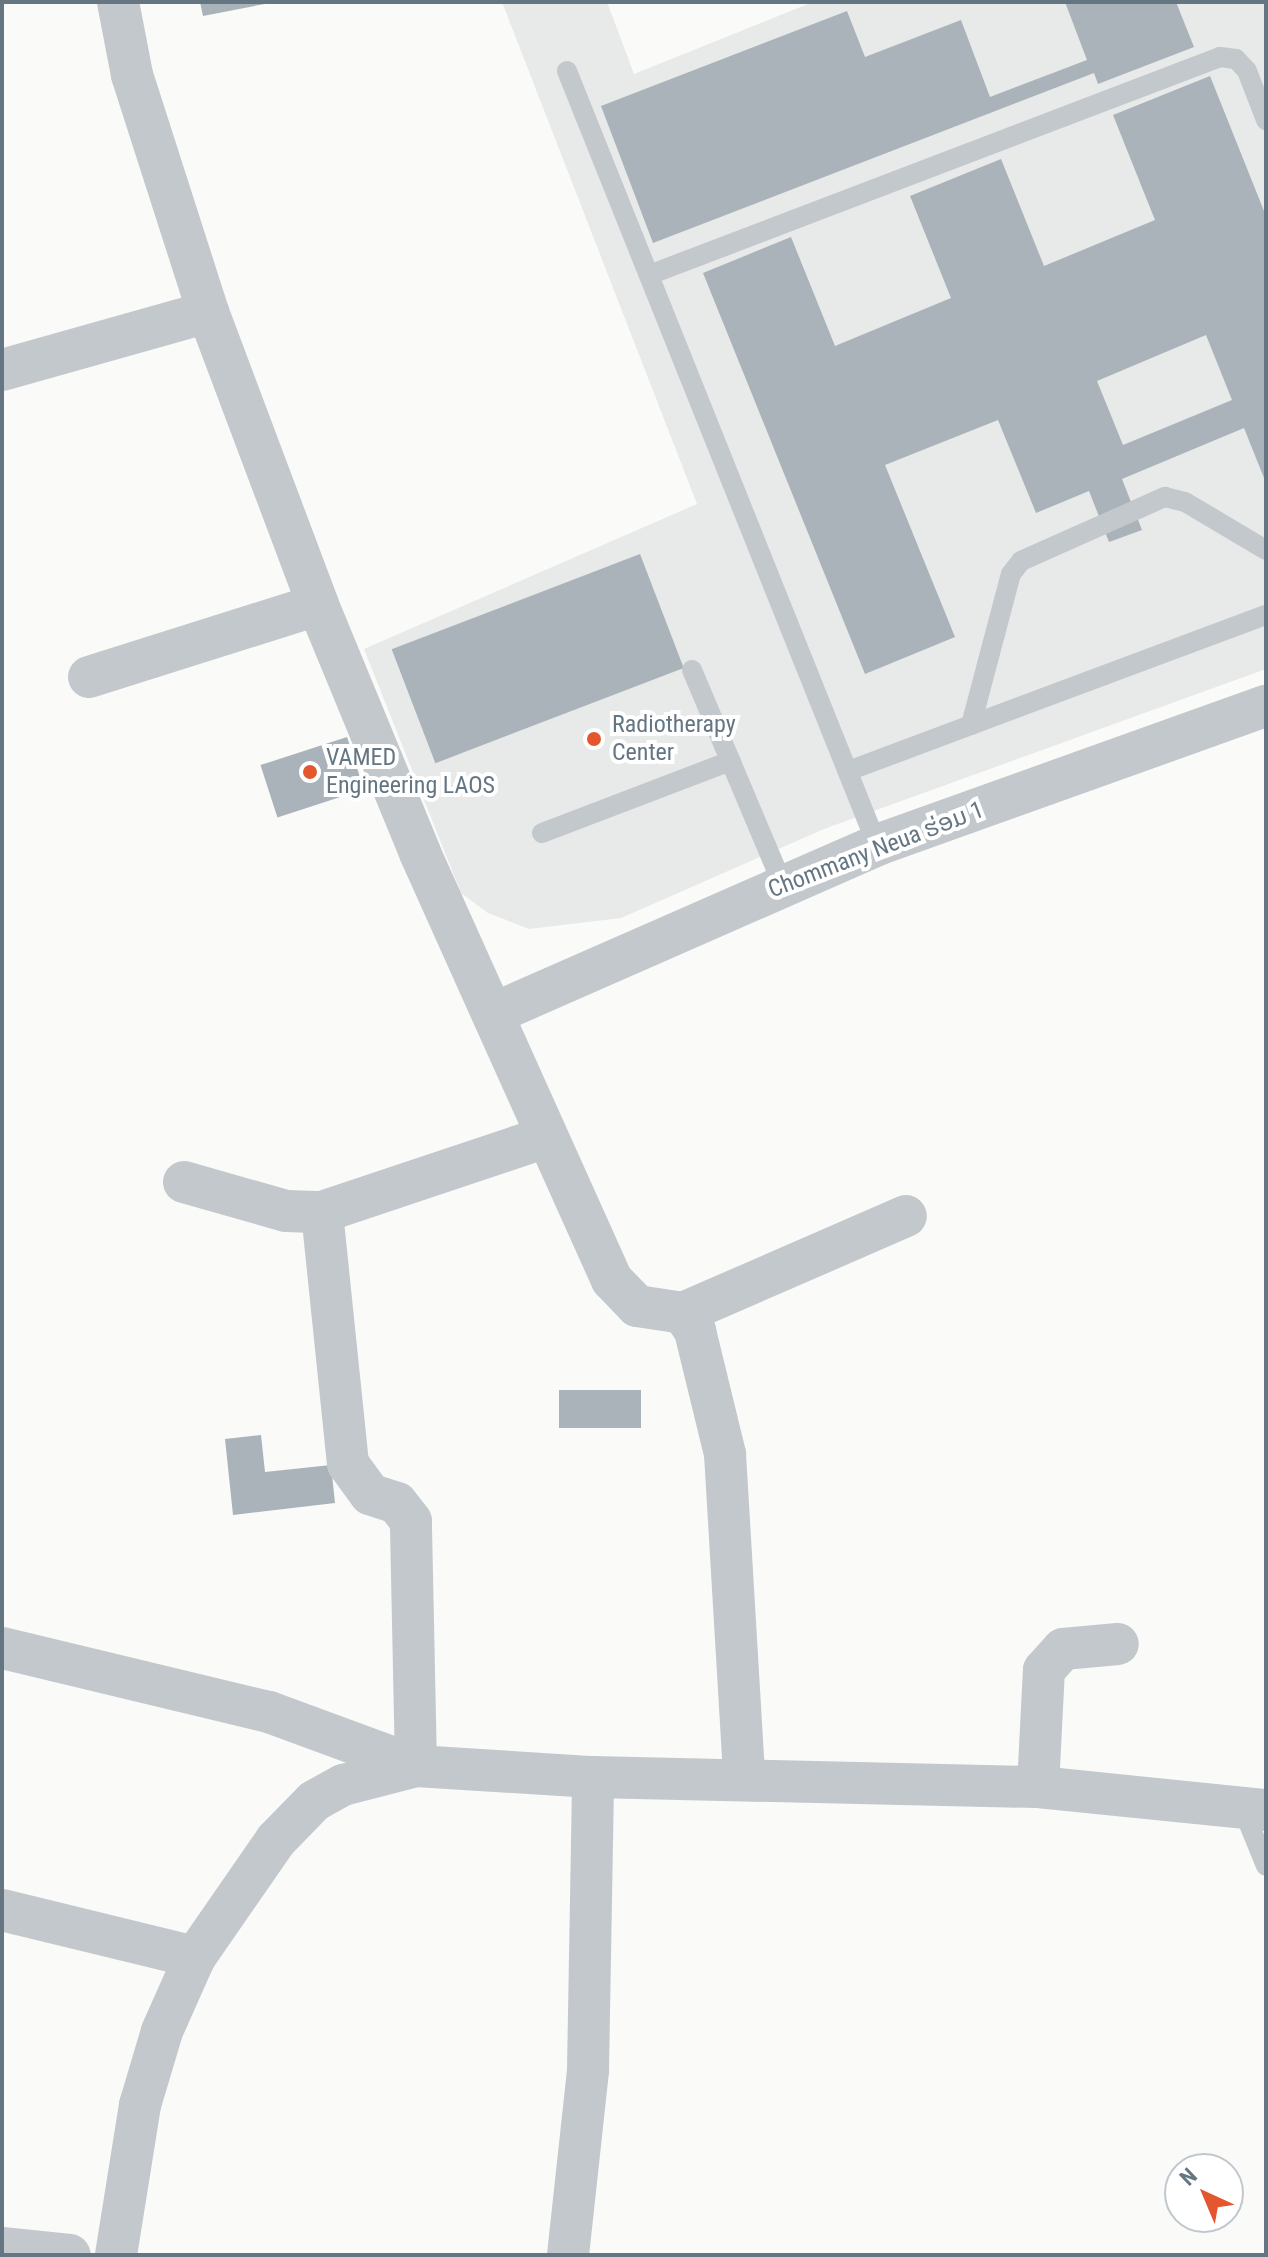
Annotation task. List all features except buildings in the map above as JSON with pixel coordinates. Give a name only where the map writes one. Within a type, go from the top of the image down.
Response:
[{"type":"street","points":[[118,2],[132,75],[208,312],[318,605],[420,853],[495,1013],[546,1137],[612,1280],[637,1306],[683,1313],[906,1216]]},
{"type":"street","points":[[2,370],[208,312]]},
{"type":"street","points":[[89,677],[318,605]]},
{"type":"street","name":"Chommany Neua ຮ່ອມ 1","points":[[495,1013],[877,845],[1266,706]]},
{"type":"street","points":[[184,1182],[286,1211],[322,1212],[546,1137]]},
{"type":"street","points":[[322,1212],[348,1464],[370,1494],[397,1503],[411,1521],[416,1766]]},
{"type":"street","points":[[683,1313],[695,1331],[725,1454],[744,1777]]},
{"type":"street","points":[[1038,1787],[1044,1670],[1063,1649],[1118,1644]]},
{"type":"street","points":[[2,1648],[269,1712],[416,1766],[593,1777],[744,1777],[1038,1787],[1255,1811]]},
{"type":"street","points":[[116,2255],[140,2105],[162,2031],[195,1957],[276,1840],[314,1801],[343,1785],[416,1766]]},
{"type":"street","points":[[568,2255],[588,2071],[593,1777]]},
{"type":"street","points":[[2,1910],[195,1957]]},
{"type":"street","points":[[2,2248],[70,2255]]},
{"type":"lane","points":[[649,275],[1220,57],[1236,59],[1247,71],[1266,120]]},
{"type":"lane","points":[[567,71],[877,845]]},
{"type":"lane","points":[[971,725],[1011,574],[1021,561],[1165,497],[1185,502],[1266,550]]},
{"type":"lane","points":[[848,771],[1266,615]]},
{"type":"lane","points":[[692,670],[783,885]]},
{"type":"lane","points":[[542,833],[731,761]]},
{"type":"lane","points":[[1255,1811],[1266,1866]]},
{"type":"shaded area","points":[[502,2],[607,2],[634,74],[813,2],[1266,2],[1266,669],[824,829],[621,918],[529,929],[488,913],[461,893],[364,649],[697,504]]},
{"type":"place","name":"Radiotherapy Center","points":[[594,739]]},
{"type":"place","name":"VAMED Engineering LAOS","points":[[310,772]]}]
